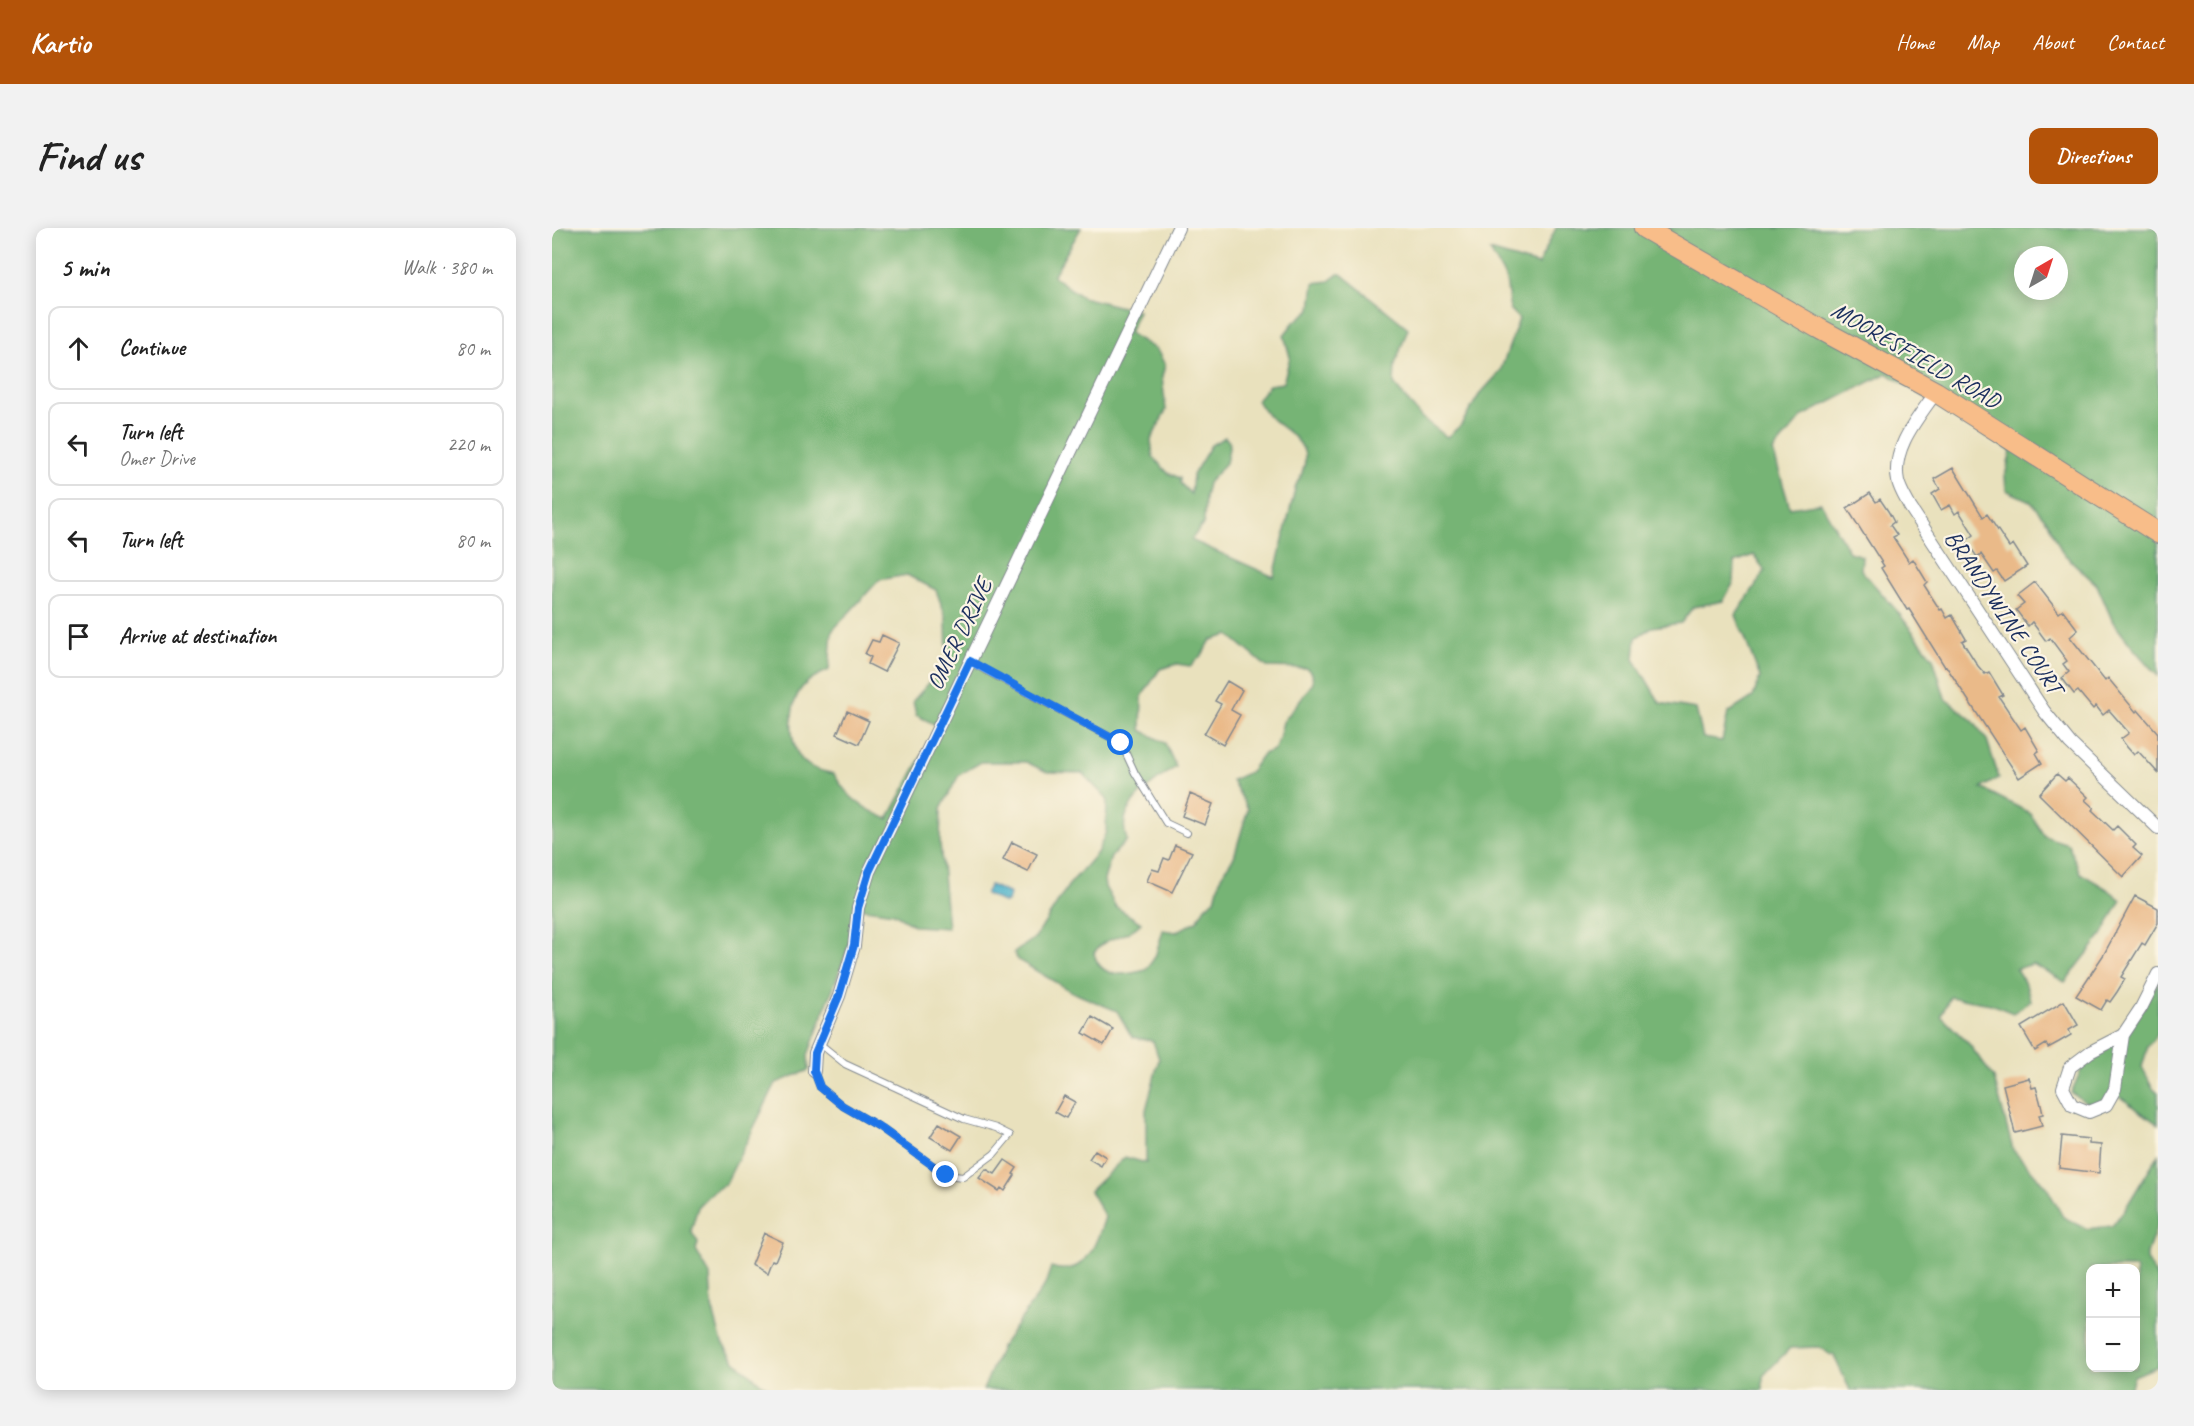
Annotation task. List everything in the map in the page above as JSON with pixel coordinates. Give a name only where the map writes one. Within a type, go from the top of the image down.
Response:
[{"type":"main road","name":"MOORESFIELD ROAD","points":[[1644,228],[1818,328],[1936,392],[2158,533]]},
{"type":"street","name":"OMER DRIVE","points":[[814,1071],[815,1053],[839,996],[854,945],[858,908],[869,872],[1178,228]]},
{"type":"street","name":"BRANDYWINE COURT","points":[[1936,392],[1903,443],[1897,461],[1898,482],[1910,507],[2044,711],[2070,742],[2158,828]]},
{"type":"street","points":[[2122,1035],[2115,1089],[2106,1105],[2089,1112],[2072,1105],[2063,1088],[2070,1067],[2090,1052],[2122,1035],[2141,1008],[2158,974]]},
{"type":"lane","points":[[970,661],[1121,743],[1135,773],[1166,823],[1187,833]]},
{"type":"lane","points":[[814,1071],[820,1087],[843,1106],[878,1126],[946,1175],[963,1177],[994,1154],[1010,1135],[996,1128],[963,1119],[845,1064],[819,1043]]},
{"type":"green space","points":[[552,228],[1081,228],[1053,276],[1082,297],[1138,311],[1129,333],[1157,350],[1165,365],[1162,377],[1166,410],[1151,440],[1153,457],[1168,473],[1180,478],[1180,483],[1191,494],[1193,475],[1211,445],[1225,437],[1230,443],[1226,463],[1208,483],[1204,523],[1191,540],[1274,577],[1296,485],[1304,468],[1305,456],[1301,445],[1265,412],[1257,400],[1269,385],[1283,383],[1290,357],[1284,335],[1294,322],[1311,309],[1314,283],[1329,281],[1341,274],[1408,328],[1395,365],[1394,384],[1421,417],[1447,437],[1461,425],[1479,395],[1500,372],[1519,319],[1510,310],[1506,279],[1490,251],[1538,265],[1556,228],[2158,228],[2158,676],[2113,622],[2097,585],[2062,552],[2048,522],[2030,501],[2006,490],[2005,476],[2011,451],[1887,373],[1803,416],[1773,451],[1790,508],[1821,503],[1849,552],[1862,556],[1861,570],[1897,611],[1933,658],[1945,698],[1973,721],[1987,740],[1999,778],[1981,788],[2030,813],[2044,836],[2068,844],[2080,873],[2121,900],[2102,935],[2065,982],[2033,964],[2016,969],[2026,985],[2031,1001],[2013,1013],[1991,1004],[1950,997],[1941,1016],[1969,1044],[1994,1078],[2013,1150],[2047,1188],[2063,1217],[2087,1229],[2112,1226],[2158,1155],[2158,1223],[2147,1253],[2147,1260],[2158,1279],[2158,1366],[2134,1376],[2130,1390],[1850,1390],[1833,1354],[1819,1347],[1790,1348],[1763,1376],[1763,1390],[983,1390],[1001,1347],[1045,1285],[1051,1267],[1073,1268],[1088,1256],[1093,1247],[1105,1217],[1090,1191],[1125,1157],[1146,1163],[1146,1110],[1159,1059],[1153,1041],[1132,1037],[1117,1011],[1072,992],[1018,960],[1014,953],[1036,937],[1068,886],[1097,853],[1106,832],[1107,799],[1082,773],[1047,772],[1026,762],[981,762],[959,775],[941,809],[940,843],[948,928],[915,926],[894,913],[858,908],[848,948],[808,1055],[809,1070],[776,1083],[726,1183],[698,1206],[691,1231],[698,1243],[696,1251],[710,1275],[712,1307],[722,1343],[735,1361],[762,1384],[774,1390],[552,1390]],"holes":[[[1754,555],[1765,571],[1736,615],[1760,677],[1753,697],[1728,713],[1722,741],[1703,738],[1696,709],[1660,703],[1634,659],[1636,638],[1652,627],[1681,623],[1693,607],[1723,601],[1734,582],[1735,562]],[[907,575],[936,590],[946,618],[947,663],[913,701],[916,715],[938,726],[888,819],[857,802],[834,774],[817,770],[801,759],[793,741],[792,720],[795,700],[799,692],[809,681],[829,670],[832,631],[879,580]],[[1229,635],[1267,667],[1306,668],[1312,673],[1313,683],[1283,722],[1274,750],[1263,754],[1250,772],[1232,780],[1248,809],[1234,857],[1221,876],[1215,899],[1205,907],[1197,921],[1176,932],[1163,930],[1155,957],[1146,970],[1122,974],[1108,972],[1097,962],[1094,953],[1104,943],[1141,923],[1116,907],[1105,887],[1104,880],[1111,857],[1127,840],[1124,828],[1130,806],[1146,789],[1176,767],[1165,743],[1141,730],[1142,696],[1160,669],[1177,664],[1190,666],[1202,655],[1211,640]]]},
{"type":"green space","points":[[2158,982],[2158,1033],[2148,1046],[2142,1067],[2154,1090],[2158,1092],[2158,1124],[2117,1095],[2097,1109],[2071,1093],[2086,1059],[2134,1020]]},
{"type":"water","points":[[990,885],[1010,894],[1008,902],[1005,903],[985,894]]},
{"type":"building","points":[[1953,468],[1983,517],[1987,514],[2009,547],[2013,544],[2027,566],[2004,581],[1997,571],[1994,573],[1981,554],[1977,557],[1966,541],[1974,535],[1959,511],[1955,514],[1950,505],[1941,510],[1932,494],[1940,489],[1934,479]]},
{"type":"building","points":[[1870,493],[1876,502],[1880,499],[1888,511],[1894,522],[1890,525],[1897,535],[1893,537],[1909,562],[1913,559],[1927,582],[1924,585],[1940,610],[1942,609],[1947,618],[1952,615],[1966,639],[1962,641],[1978,666],[1985,674],[1989,672],[2003,695],[1999,697],[2021,730],[2025,727],[2039,751],[2036,753],[2042,763],[2019,778],[1909,609],[1907,610],[1881,568],[1884,566],[1847,508]]},
{"type":"building","points":[[2035,582],[2059,613],[2063,610],[2078,630],[2070,637],[2105,681],[2108,678],[2136,712],[2138,710],[2158,733],[2158,773],[2138,751],[2134,755],[2127,747],[2121,739],[2129,733],[2109,710],[2103,715],[2096,706],[2093,709],[2078,691],[2074,694],[2062,678],[2069,672],[2063,664],[2067,661],[2050,638],[2046,641],[2032,622],[2028,626],[2016,610],[2024,604],[2017,596]]},
{"type":"building","points":[[882,635],[899,643],[884,672],[868,664],[871,657],[865,654],[872,640],[879,642]]},
{"type":"building","points":[[1227,681],[1242,690],[1231,710],[1240,715],[1223,745],[1204,734],[1221,704],[1215,701]]},
{"type":"building","points":[[847,711],[869,721],[859,744],[837,734]]},
{"type":"building","points":[[2057,774],[2065,781],[2068,778],[2088,797],[2085,800],[2094,808],[2092,810],[2113,830],[2117,826],[2136,845],[2133,848],[2142,856],[2123,877],[2039,794]]},
{"type":"building","points":[[1190,794],[1213,804],[1205,825],[1182,816]]},
{"type":"building","points":[[1012,842],[1037,854],[1028,872],[1003,860]]},
{"type":"building","points":[[1175,845],[1192,852],[1172,892],[1147,881],[1152,869],[1159,871],[1164,858],[1169,860]]},
{"type":"building","points":[[2135,896],[2158,908],[2158,923],[2145,945],[2142,943],[2121,977],[2125,979],[2117,992],[2110,1002],[2107,1000],[2101,1010],[2076,996],[2104,954]]},
{"type":"building","points":[[2064,1001],[2078,1025],[2069,1030],[2071,1035],[2048,1048],[2046,1044],[2035,1051],[2021,1027]]},
{"type":"building","points":[[1092,1017],[1113,1029],[1104,1045],[1083,1033]]},
{"type":"building","points":[[2029,1078],[2032,1088],[2036,1087],[2040,1101],[2043,1114],[2039,1115],[2042,1126],[2015,1133],[2003,1085]]},
{"type":"building","points":[[1064,1096],[1075,1102],[1066,1118],[1055,1112]]},
{"type":"building","points":[[939,1123],[961,1136],[952,1150],[930,1137]]},
{"type":"building","points":[[2062,1136],[2089,1139],[2089,1144],[2101,1145],[2099,1173],[2059,1168]]},
{"type":"building","points":[[1095,1150],[1106,1157],[1101,1166],[1089,1159]]},
{"type":"building","points":[[1005,1160],[1017,1168],[1005,1191],[1001,1188],[999,1191],[979,1178],[986,1169],[995,1174]]},
{"type":"building","points":[[764,1233],[783,1242],[767,1273],[751,1265]]},
{"type":"route","points":[[946,1175],[878,1126],[843,1106],[820,1087],[814,1071],[815,1053],[839,996],[854,945],[858,908],[869,872],[970,661],[1121,743]]}]
